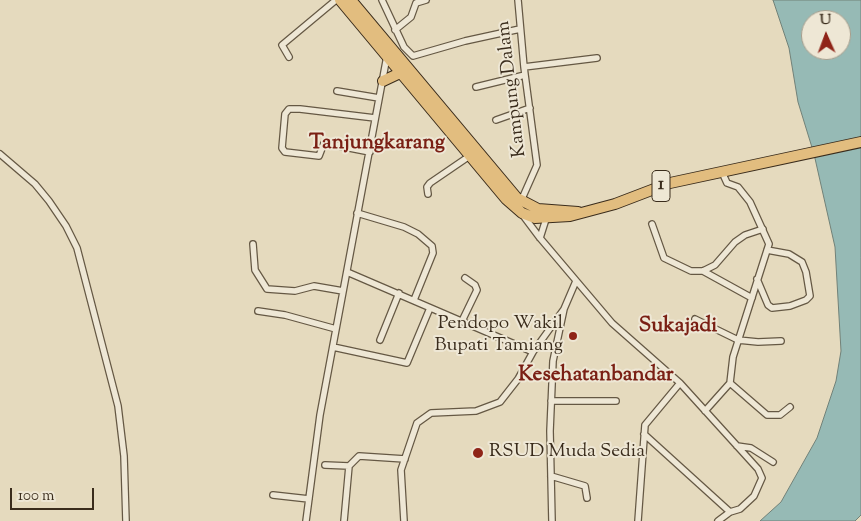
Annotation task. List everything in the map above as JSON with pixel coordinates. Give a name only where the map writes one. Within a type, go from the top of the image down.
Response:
[{"type":"highway","name":"1","points":[[340,0],[392,55],[400,72],[520,201],[538,209],[579,212]]},
{"type":"highway","name":"1","points":[[351,0],[506,200],[522,213],[535,218],[565,217],[616,204],[670,183],[861,142]]},
{"type":"highway","points":[[383,81],[400,72]]},
{"type":"street","points":[[289,57],[282,45],[336,0]]},
{"type":"street","points":[[382,0],[404,47],[412,56],[465,41],[520,29]]},
{"type":"street","points":[[395,30],[411,17],[416,3],[426,0]]},
{"type":"street","name":"Kampung Dalam","points":[[518,0],[524,67],[537,165],[520,201]]},
{"type":"street","points":[[306,521],[332,347],[383,81],[392,55],[404,47]]},
{"type":"street","points":[[524,67],[597,58]]},
{"type":"street","points":[[476,87],[525,75]]},
{"type":"street","points":[[337,91],[380,98]]},
{"type":"street","points":[[496,120],[530,108]]},
{"type":"street","points":[[370,152],[324,143],[319,156],[285,152],[282,148],[285,114],[292,109],[376,118]]},
{"type":"street","points":[[0,154],[35,184],[49,201],[66,226],[80,256],[118,406],[124,456],[126,521]]},
{"type":"street","points":[[428,194],[427,187],[430,183],[471,155]]},
{"type":"street","points":[[705,411],[730,383],[732,362],[767,250],[768,239],[750,202],[738,187],[726,182],[722,172]]},
{"type":"street","points":[[357,213],[404,227],[418,234],[432,246],[432,258],[414,300]]},
{"type":"street","points":[[522,213],[540,238],[612,323],[680,383],[758,469],[762,478],[758,489],[750,501],[718,521]]},
{"type":"street","points":[[540,238],[546,219]]},
{"type":"street","points":[[652,224],[661,254],[666,260],[691,271],[703,270],[715,264],[735,242],[745,235],[763,229]]},
{"type":"street","points":[[253,244],[256,274],[267,289],[295,291],[314,286],[343,291]]},
{"type":"street","points":[[757,279],[768,305],[772,308],[790,306],[806,300],[810,296],[806,272],[802,262],[789,254],[767,250]]},
{"type":"street","points":[[703,270],[752,298]]},
{"type":"street","points":[[347,272],[534,352]]},
{"type":"street","points":[[462,321],[477,288],[465,278]]},
{"type":"street","points":[[552,521],[551,401],[554,353],[564,309],[576,281]]},
{"type":"street","points":[[380,340],[398,293]]},
{"type":"street","points":[[332,347],[406,363],[430,308]]},
{"type":"street","points":[[404,521],[401,470],[414,431],[424,416],[435,412],[476,411],[491,407],[504,397],[564,309]]},
{"type":"street","points":[[258,311],[285,316],[336,330]]},
{"type":"street","points":[[694,319],[738,340],[758,342],[781,341]]},
{"type":"street","points":[[638,521],[645,423],[680,383]]},
{"type":"street","points":[[730,383],[767,415],[778,416],[790,407]]},
{"type":"street","points":[[551,401],[616,401]]},
{"type":"street","points":[[644,434],[730,512]]},
{"type":"street","points":[[737,446],[751,448],[773,462]]},
{"type":"street","points":[[344,521],[349,466],[359,456],[405,460]]},
{"type":"street","points":[[325,464],[349,466]]},
{"type":"street","points":[[551,476],[585,486],[586,498]]},
{"type":"street","points":[[273,495],[308,499]]},
{"type":"water","points":[[773,0],[861,0],[861,515],[855,521],[760,521],[781,502],[817,438],[836,381],[841,351],[835,247],[814,154],[798,102],[789,48]]},
{"type":"place","name":"Pendopo Wakil Bupati Tamiang","points":[[573,336]]},
{"type":"place","name":"RSUD Muda Sedia","points":[[478,453]]},
{"type":"district","name":"Tanjungkarang","points":[[377,144]]},
{"type":"district","name":"Sukajadi","points":[[678,327]]},
{"type":"district","name":"Kesehatanbandar","points":[[596,376]]}]
